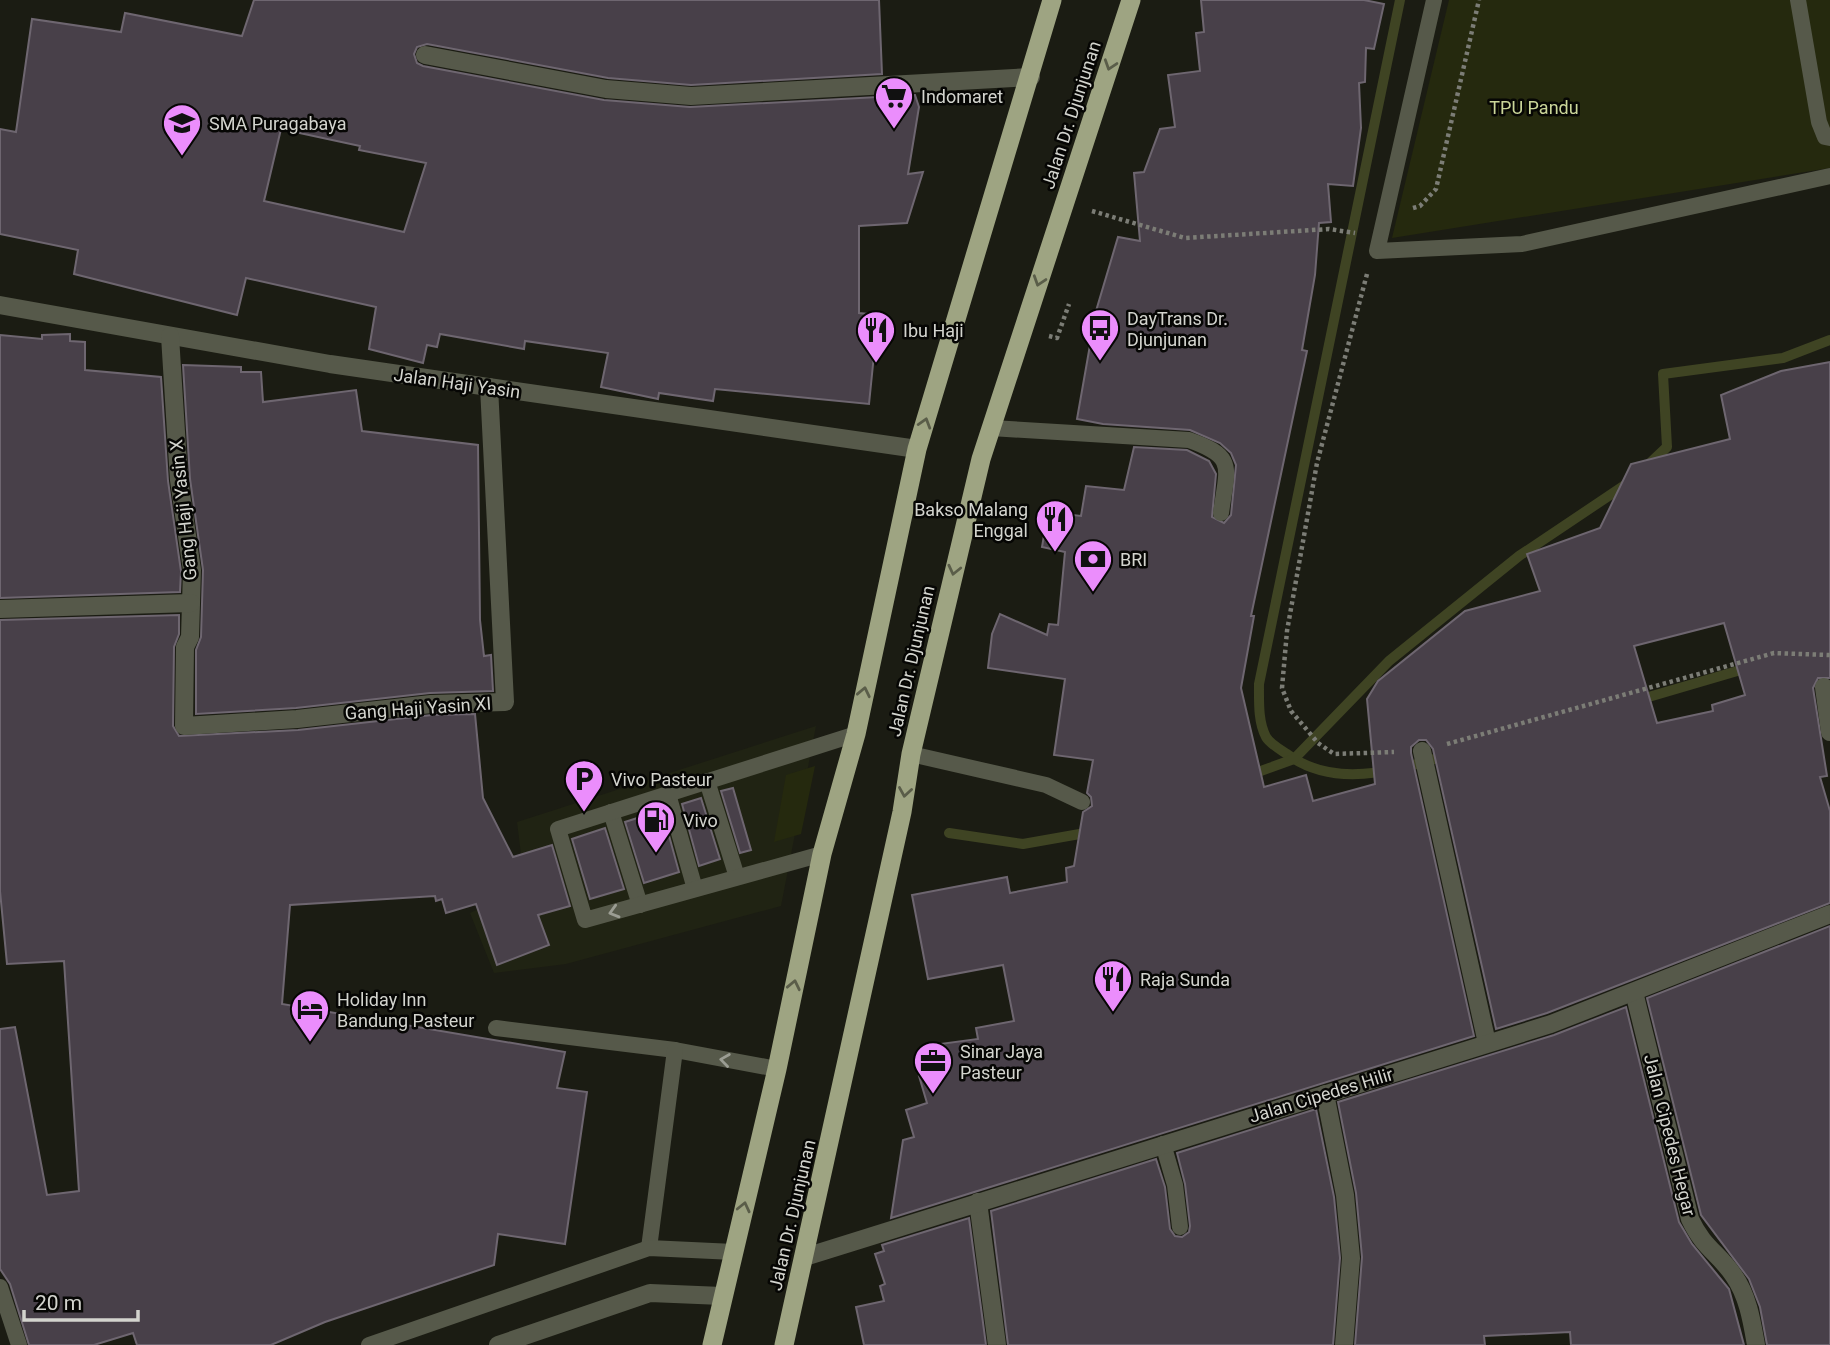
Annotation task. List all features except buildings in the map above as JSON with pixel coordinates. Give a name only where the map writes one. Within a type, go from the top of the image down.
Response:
[{"type":"highway","points":[[712,1345],[777,1069],[822,854],[856,734],[916,449],[1031,77],[1052,0]]},
{"type":"highway","name":"Jalan Dr. Djunjunan","points":[[784,1345],[899,825],[911,754],[981,458],[1131,0]]},
{"type":"street","points":[[425,55],[606,89],[691,96],[1031,77]]},
{"type":"street","name":"Jalan Haji Yasin","points":[[0,304],[330,364],[916,449]]},
{"type":"street","name":"Gang Haji Yasin X","points":[[170,336],[179,480],[192,570],[190,637],[185,647],[184,726]]},
{"type":"street","name":"Gang Haji Yasin XI","points":[[184,726],[297,719],[431,704],[505,702],[489,387]]},
{"type":"street","points":[[0,609],[191,603]]},
{"type":"street","points":[[1824,687],[1830,732]]},
{"type":"street","points":[[1424,761],[1487,1043]]},
{"type":"street","name":"Jalan Cipedes Hilir","points":[[805,1257],[1551,1024],[1830,914]]},
{"type":"street","name":"Jalan Cipedes Hegar","points":[[1634,992],[1690,1219],[1700,1241],[1733,1273],[1743,1290],[1756,1345]]},
{"type":"street","points":[[1325,1094],[1345,1195],[1352,1258],[1344,1345]]},
{"type":"street","points":[[978,1202],[997,1345]]},
{"type":"street","points":[[498,1345],[650,1293],[722,1296]]},
{"type":"lane","points":[[1434,0],[1377,251],[1522,243],[1830,176]]},
{"type":"lane","points":[[1798,0],[1819,122],[1825,137],[1830,138]]},
{"type":"lane","points":[[990,428],[1189,440],[1218,451],[1225,461],[1221,513]]},
{"type":"lane","points":[[822,854],[585,920],[558,829],[856,734]]},
{"type":"lane","points":[[911,754],[1046,785],[1082,802]]},
{"type":"lane","points":[[707,781],[737,877]]},
{"type":"lane","points":[[668,794],[695,889]]},
{"type":"lane","points":[[611,812],[640,905]]},
{"type":"lane","points":[[496,1028],[675,1050],[777,1069]]},
{"type":"lane","points":[[649,1248],[675,1050]]},
{"type":"lane","points":[[1163,1144],[1177,1194],[1180,1227]]},
{"type":"lane","points":[[369,1345],[649,1248],[734,1252]]},
{"type":"lane","points":[[0,1287],[19,1345]]},
{"type":"path","points":[[1385,214],[1420,206],[1436,189],[1479,0]]},
{"type":"path","points":[[1065,202],[1120,221],[1185,238],[1329,229],[1360,233]]},
{"type":"path","points":[[1370,263],[1317,463],[1287,631],[1282,688],[1291,711],[1318,743],[1334,754],[1424,761],[1774,653],[1830,656]]},
{"type":"path","points":[[1057,338],[1069,304]]},
{"type":"shaded area","name":"Vivo","points":[[816,726],[781,906],[566,964],[494,973],[470,913],[525,887],[517,822]]},
{"type":"green space","name":"TPU Pandu","points":[[1449,0],[1830,0],[1830,168],[1392,238]]},
{"type":"green space","points":[[815,766],[801,834],[774,842],[786,775]]},
{"type":"waterway","points":[[1400,0],[1259,684],[1260,712],[1263,731],[1270,742],[1306,765],[1325,771],[1366,774],[1448,755]]},
{"type":"waterway","points":[[1648,465],[1667,447],[1663,374],[1783,358],[1830,340]]},
{"type":"waterway","points":[[1247,776],[1294,759],[1389,661],[1519,556],[1631,481]]},
{"type":"waterway","points":[[1635,701],[1751,667]]},
{"type":"waterway","points":[[949,833],[1023,844],[1091,832]]},
{"type":"place","name":"Indomaret","points":[[894,130]]},
{"type":"place","name":"SMA Puragabaya","points":[[182,157]]},
{"type":"place","name":"DayTrans Dr. Djunjunan","points":[[1100,362]]},
{"type":"place","name":"Ibu Haji","points":[[876,364]]},
{"type":"place","name":"Bakso Malang Enggal","points":[[1055,553]]},
{"type":"place","name":"BRI","points":[[1093,593]]},
{"type":"place","name":"Vivo Pasteur","points":[[584,813]]},
{"type":"place","name":"Vivo","points":[[656,854]]},
{"type":"place","name":"Raja Sunda","points":[[1113,1013]]},
{"type":"place","name":"Holiday Inn Bandung Pasteur","points":[[310,1043]]},
{"type":"place","name":"Sinar Jaya Pasteur","points":[[933,1095]]}]
